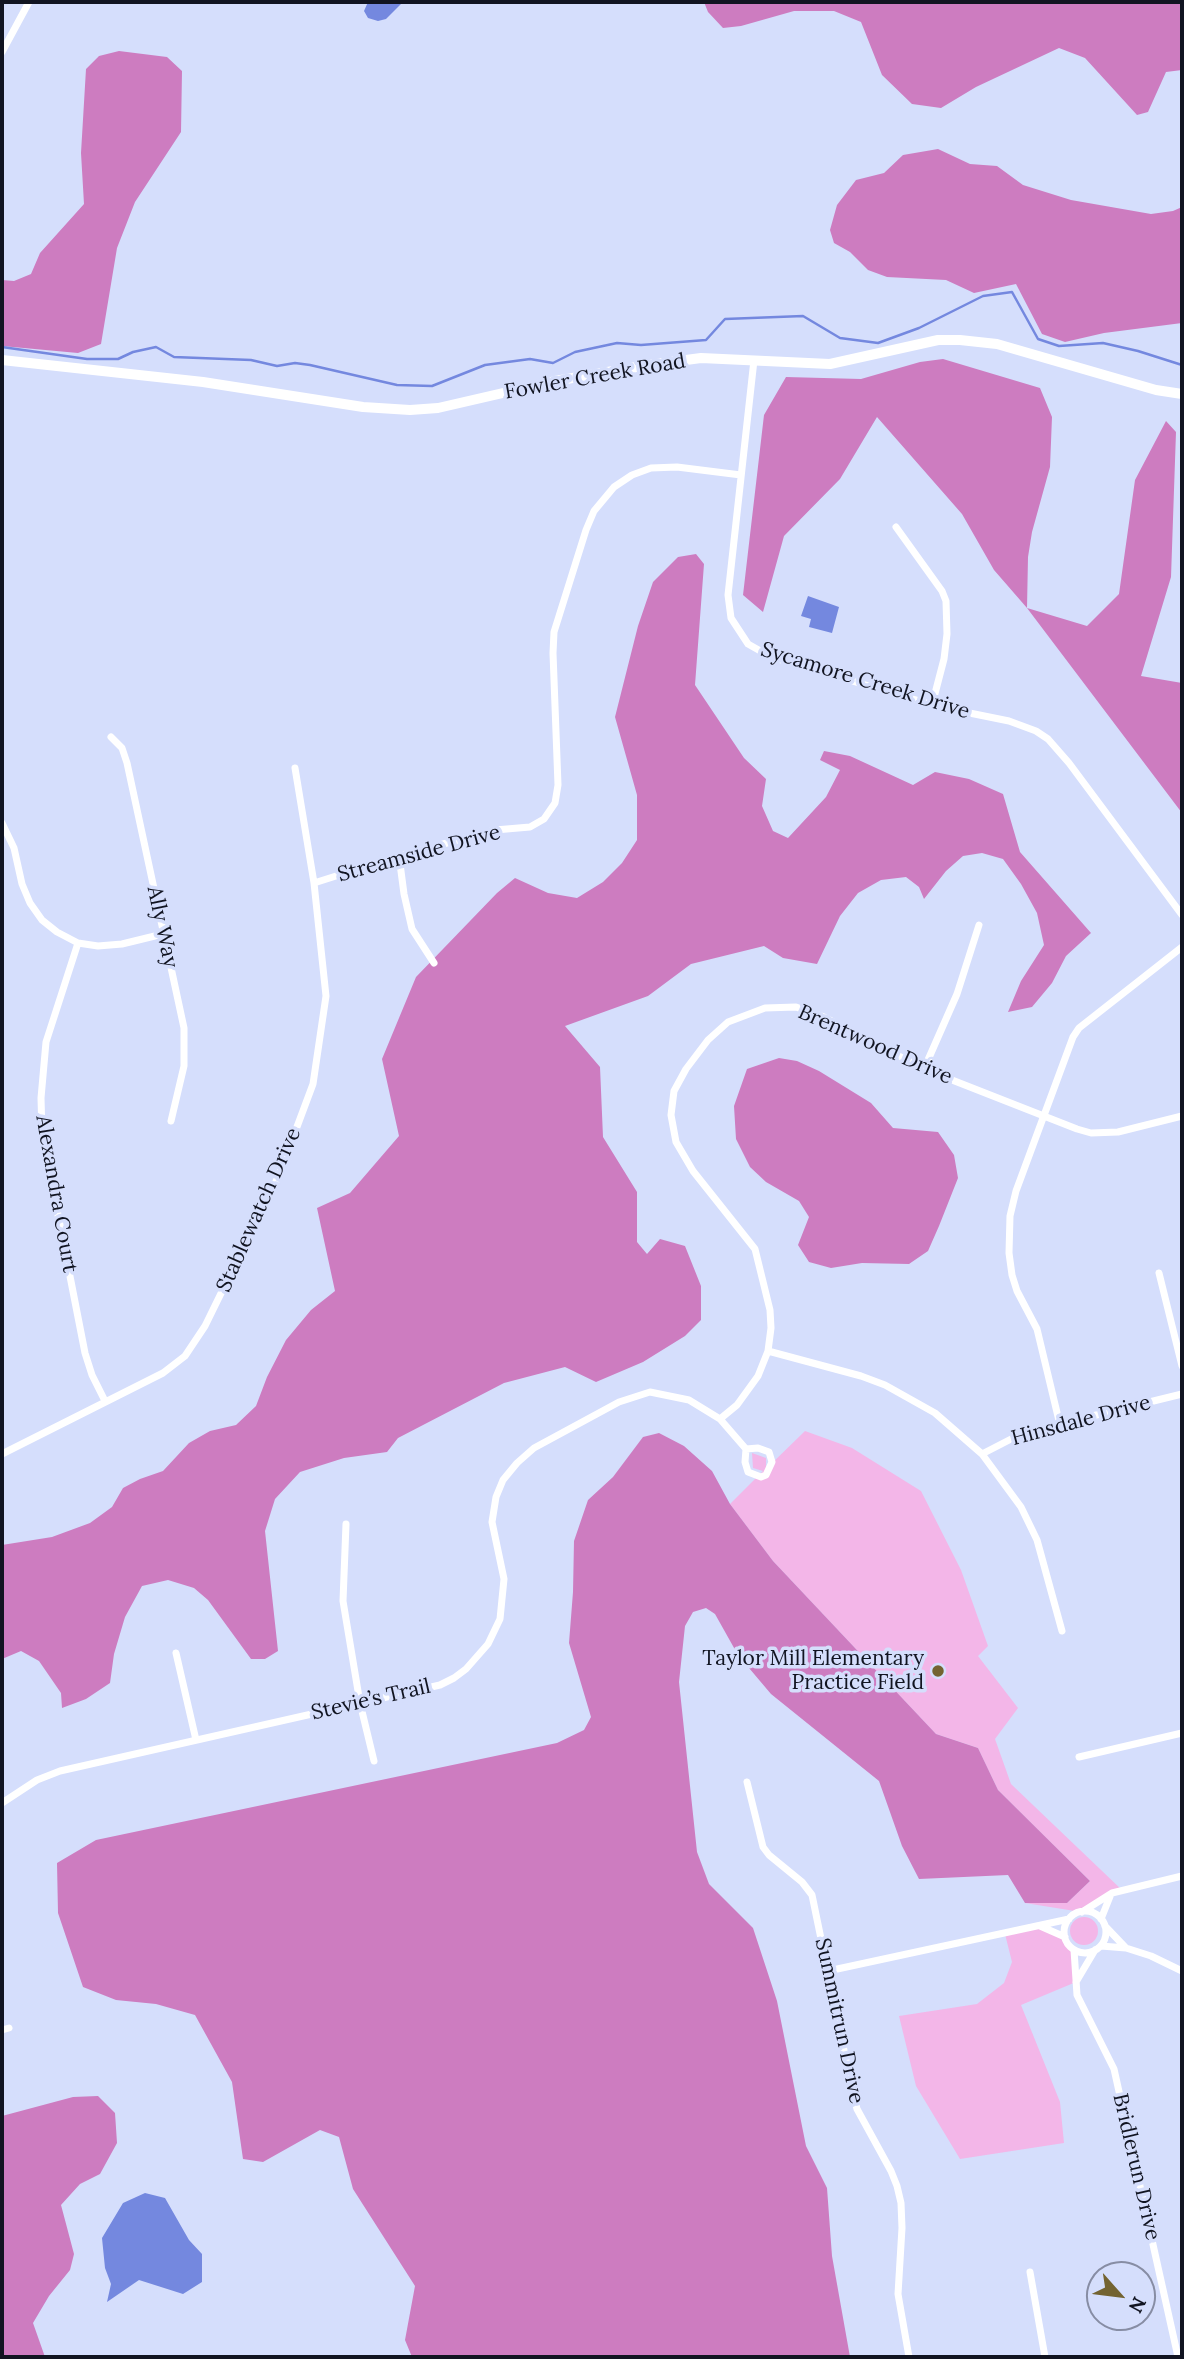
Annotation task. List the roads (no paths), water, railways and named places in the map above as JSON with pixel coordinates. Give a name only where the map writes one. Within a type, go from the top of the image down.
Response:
[{"type":"main road","name":"Fowler Creek Road","points":[[2,360],[246,387],[363,407],[410,410],[438,408],[543,384],[701,358],[830,364],[938,340],[979,341],[1020,350],[1156,390],[1182,394]]},
{"type":"street","points":[[2,52],[29,2]]},
{"type":"street","name":"Sycamore Creek Drive","points":[[754,360],[728,595],[731,618],[748,645],[771,657],[932,705],[1023,725],[1048,739],[1069,763],[1182,915]]},
{"type":"street","name":"Streamside Drive","points":[[314,883],[495,830],[530,827],[544,819],[552,809],[558,785],[552,653],[555,632],[588,524],[608,492],[632,475],[657,468],[677,467],[741,475]]},
{"type":"street","points":[[896,527],[942,591],[946,601],[946,647],[932,705]]},
{"type":"street","name":"Ally Way","points":[[111,737],[122,748],[127,762],[184,1028],[180,1087],[171,1121]]},
{"type":"street","name":"Stablewatch Drive","points":[[2,1454],[163,1373],[185,1356],[205,1325],[279,1175],[313,1084],[326,996],[314,883],[295,768]]},
{"type":"street","points":[[2,823],[14,848],[22,884],[30,903],[42,920],[57,932],[78,943],[98,946],[122,944],[163,934]]},
{"type":"street","points":[[399,856],[412,929],[434,963]]},
{"type":"street","points":[[924,1069],[957,994],[979,925]]},
{"type":"street","name":"Alexandra Court","points":[[78,943],[46,1042],[41,1098],[42,1133],[85,1353],[105,1401]]},
{"type":"street","points":[[1060,1425],[1037,1329],[1017,1291],[1009,1253],[1010,1216],[1016,1191],[1073,1037],[1079,1028],[1182,947]]},
{"type":"street","name":"Brentwood Drive","points":[[720,1419],[737,1405],[758,1376],[768,1351],[770,1310],[755,1250],[693,1171],[676,1142],[671,1115],[674,1091],[686,1069],[708,1040],[728,1022],[765,1008],[796,1007],[824,1017],[924,1069],[1077,1129],[1102,1134],[1182,1116]]},
{"type":"street","points":[[1159,1273],[1182,1366]]},
{"type":"street","points":[[768,1351],[885,1385],[935,1413],[982,1454],[1021,1507],[1037,1540],[1062,1631]]},
{"type":"street","name":"Stevie’s Trail","points":[[2,1803],[37,1780],[60,1771],[440,1685],[466,1669],[488,1644],[500,1619],[504,1579],[493,1532],[492,1511],[503,1480],[525,1455],[618,1402],[639,1394],[658,1393],[689,1400],[720,1419],[746,1449],[745,1462],[748,1472],[761,1477],[766,1475],[772,1462],[769,1452],[758,1448],[746,1449]]},
{"type":"street","name":"Hinsdale Drive","points":[[982,1454],[1015,1437],[1182,1394]]},
{"type":"street","points":[[346,1524],[343,1601],[373,1761]]},
{"type":"street","points":[[176,1653],[196,1740]]},
{"type":"street","points":[[1079,1757],[1182,1733]]},
{"type":"street","name":"Summitrun Drive","points":[[747,1782],[763,1847],[802,1882],[812,1895],[855,2102],[891,2171],[901,2203],[898,2294],[909,2357]]},
{"type":"street","points":[[828,1971],[1069,1919],[1112,1893],[1182,1876]]},
{"type":"street","points":[[1076,1983],[1104,1940],[1103,1922],[1112,1893]]},
{"type":"street","points":[[1081,1912],[1095,1914],[1126,1948]]},
{"type":"street","points":[[1065,1937],[1069,1919]]},
{"type":"street","points":[[1039,1926],[1065,1937],[1074,1950],[1081,1953],[1098,1948],[1126,1948],[1182,1971]]},
{"type":"street","name":"Bridlerun Drive","points":[[1074,1950],[1077,1995],[1114,2068],[1178,2357]]},
{"type":"street","points":[[1030,2272],[1045,2357]]},
{"type":"water","points":[[368,2],[403,2],[386,19],[378,21],[368,18],[364,11]]},
{"type":"water","points":[[808,596],[839,607],[832,633],[809,627],[811,619],[801,616]]},
{"type":"water","points":[[145,2193],[165,2198],[189,2240],[202,2254],[202,2282],[183,2294],[139,2280],[107,2302],[111,2284],[105,2268],[102,2238],[123,2203]]},
{"type":"waterway","points":[[2,347],[87,359],[118,359],[133,352],[156,347],[174,357],[251,360],[277,366],[295,363],[397,385],[432,386],[485,365],[530,359],[553,363],[575,352],[617,343],[641,345],[706,340],[725,319],[803,316],[840,338],[878,343],[919,328],[983,296],[1012,292],[1038,339],[1059,346],[1103,343],[1182,365]]},
{"type":"place","name":"Taylor Mill Elementary Practice Field","points":[[938,1671]]}]
